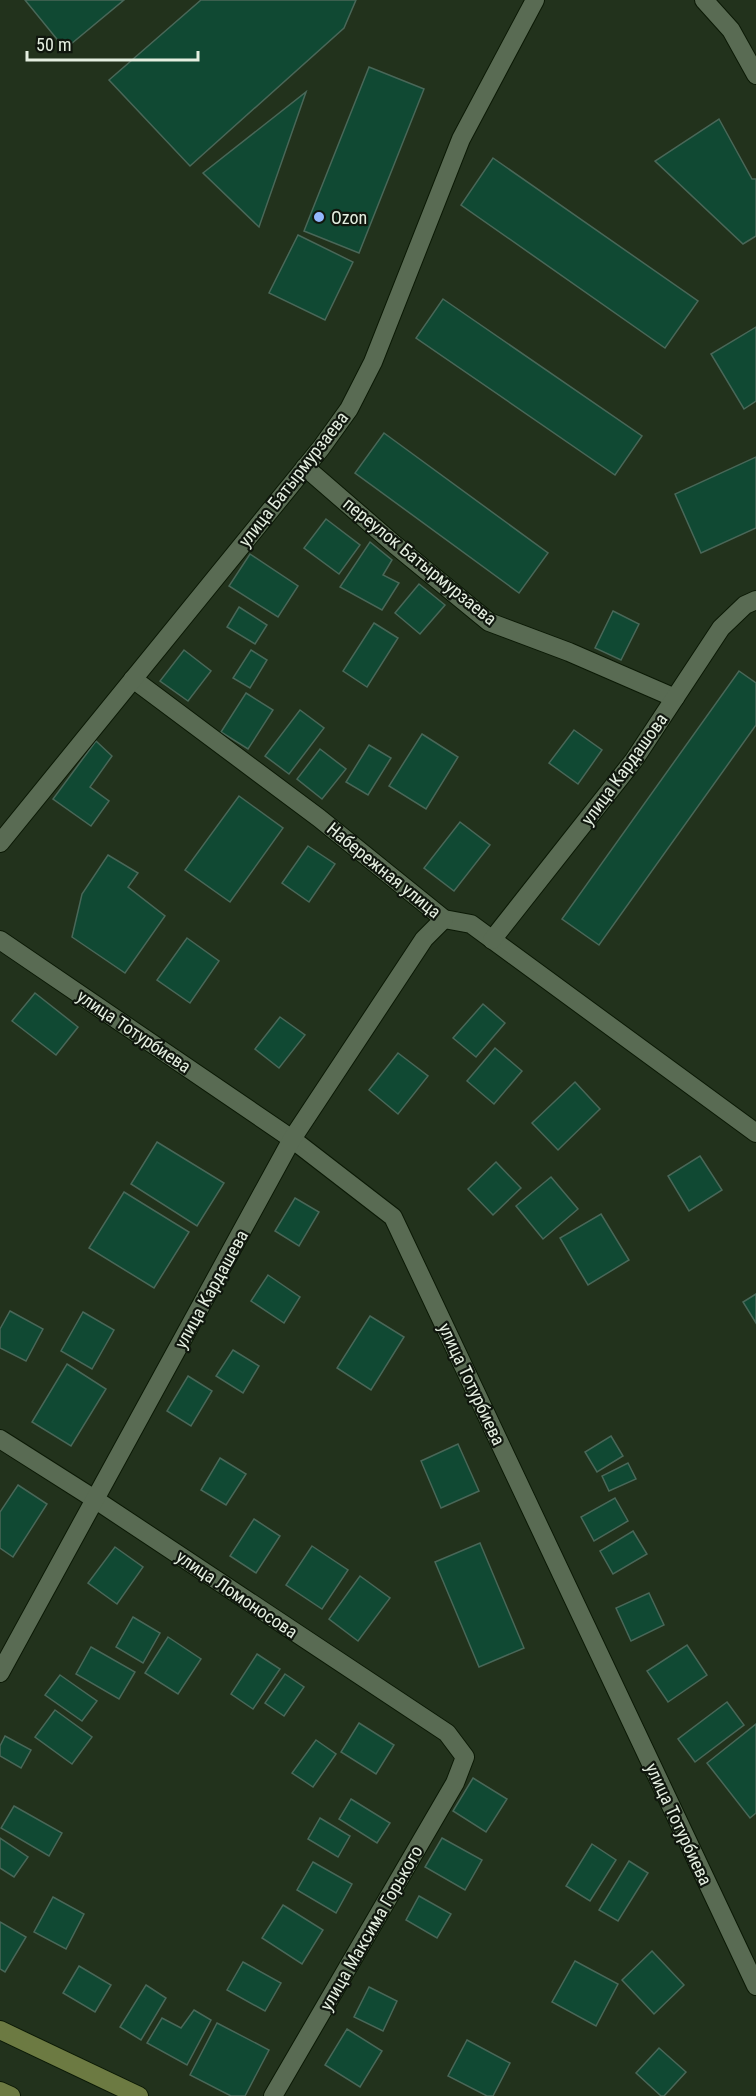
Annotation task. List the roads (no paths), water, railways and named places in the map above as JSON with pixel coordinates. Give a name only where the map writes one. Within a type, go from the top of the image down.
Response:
[{"type":"main road","points":[[0,2030],[139,2096]]},
{"type":"main road","points":[[0,2091],[11,2096]]},
{"type":"street","name":"улица Батырмурзаева","points":[[0,843],[305,467],[349,409],[373,362],[461,139],[535,0]]},
{"type":"street","points":[[704,0],[731,30],[756,75]]},
{"type":"street","name":"переулок Батырмурзаева","points":[[305,467],[489,622],[569,652],[675,698]]},
{"type":"street","name":"улица Кардашова","points":[[492,940],[634,760],[721,628],[745,605],[756,600]]},
{"type":"street","name":"Набережная улица","points":[[133,679],[319,818],[444,920],[471,924],[756,1133]]},
{"type":"street","name":"улица Кардашева","points":[[0,1673],[292,1138],[424,939],[444,920]]},
{"type":"street","name":"улица Тотурбиева","points":[[0,940],[292,1138],[393,1217],[756,1986]]},
{"type":"street","name":"улица Ломоносова","points":[[0,1439],[447,1733],[465,1757]]},
{"type":"street","name":"улица Максима Горького","points":[[273,2096],[455,1783],[465,1757]]},
{"type":"place","name":"Ozon","points":[[319,217]]}]
